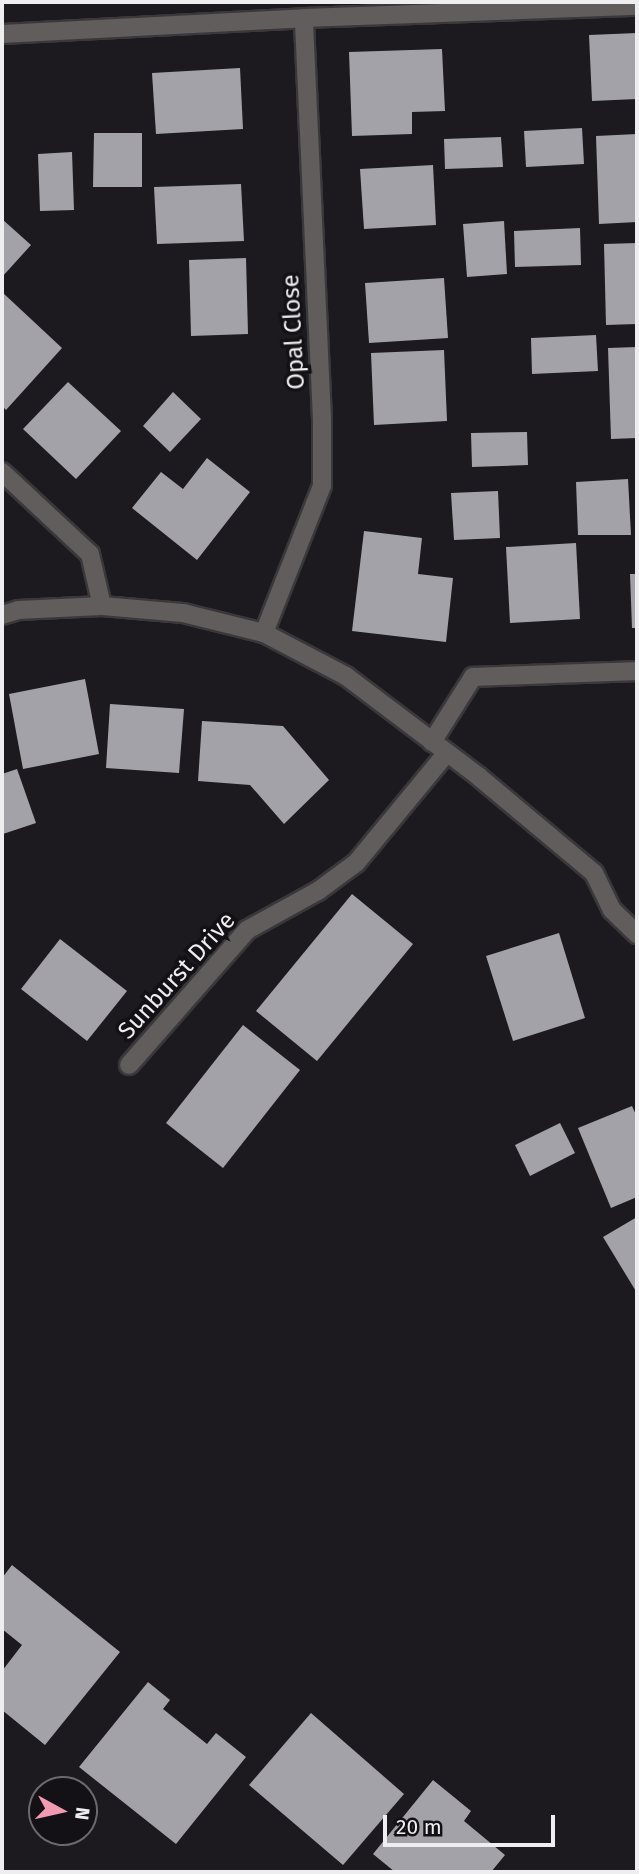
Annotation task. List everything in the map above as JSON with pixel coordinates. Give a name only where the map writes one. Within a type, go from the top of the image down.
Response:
[{"type":"street","points":[[2,34],[304,18],[637,6]]},
{"type":"street","name":"Opal Close","points":[[264,633],[321,486],[322,419],[304,18]]},
{"type":"street","points":[[2,472],[90,554],[102,606]]},
{"type":"street","points":[[2,615],[18,610],[102,606],[183,613],[264,633],[346,676],[478,776],[594,873],[612,911],[637,934]]},
{"type":"street","points":[[432,742],[474,677],[637,671]]},
{"type":"street","name":"Sunburst Drive","points":[[129,1065],[247,929],[318,891],[356,863],[446,754]]},
{"type":"building","points":[[637,33],[637,99],[592,101],[589,35]]},
{"type":"building","points":[[442,49],[445,111],[412,112],[412,134],[352,136],[349,52]]},
{"type":"building","points":[[240,68],[243,129],[156,134],[152,73]]},
{"type":"building","points":[[582,128],[584,164],[526,167],[524,131]]},
{"type":"building","points":[[94,133],[142,133],[142,187],[93,187]]},
{"type":"building","points":[[637,134],[637,222],[599,224],[596,136]]},
{"type":"building","points":[[501,137],[503,167],[445,169],[444,139]]},
{"type":"building","points":[[72,152],[74,210],[40,211],[38,154]]},
{"type":"building","points":[[433,165],[436,225],[364,229],[360,169]]},
{"type":"building","points":[[241,184],[244,241],[157,244],[154,187]]},
{"type":"building","points":[[2,219],[31,245],[2,277]]},
{"type":"building","points":[[504,221],[507,274],[467,277],[463,224]]},
{"type":"building","points":[[580,228],[581,265],[515,267],[514,231]]},
{"type":"building","points":[[637,243],[637,324],[606,325],[604,244]]},
{"type":"building","points":[[246,258],[248,334],[191,336],[189,260]]},
{"type":"building","points":[[444,278],[448,338],[369,343],[365,283]]},
{"type":"building","points":[[2,292],[62,348],[6,410],[2,406]]},
{"type":"building","points":[[596,335],[598,371],[532,374],[531,338]]},
{"type":"building","points":[[637,347],[637,438],[611,439],[608,348]]},
{"type":"building","points":[[444,350],[447,421],[374,425],[371,353]]},
{"type":"building","points":[[68,382],[121,431],[76,479],[23,429]]},
{"type":"building","points":[[173,392],[201,419],[170,452],[143,426]]},
{"type":"building","points":[[527,432],[528,465],[472,467],[471,433]]},
{"type":"building","points":[[207,458],[250,492],[197,560],[132,508],[161,472],[183,489]]},
{"type":"building","points":[[628,479],[631,535],[578,535],[576,482]]},
{"type":"building","points":[[498,491],[500,538],[454,540],[451,493]]},
{"type":"building","points":[[364,531],[422,538],[418,574],[453,578],[446,642],[352,631]]},
{"type":"building","points":[[576,543],[580,619],[510,623],[506,547]]},
{"type":"building","points":[[630,574],[637,574],[637,628],[632,628]]},
{"type":"building","points":[[85,679],[99,754],[23,769],[9,694]]},
{"type":"building","points":[[110,704],[184,709],[179,773],[106,768]]},
{"type":"building","points":[[202,721],[283,726],[329,780],[284,824],[250,785],[198,781]]},
{"type":"building","points":[[17,769],[36,823],[3,834],[2,774]]},
{"type":"building","points":[[352,894],[413,944],[317,1061],[256,1011]]},
{"type":"building","points":[[559,933],[585,1018],[513,1041],[486,956]]},
{"type":"building","points":[[60,939],[127,991],[87,1041],[21,989]]},
{"type":"building","points":[[243,1025],[300,1070],[223,1168],[166,1123]]},
{"type":"building","points":[[632,1106],[637,1117],[637,1197],[611,1208],[578,1128]]},
{"type":"building","points":[[560,1123],[575,1153],[530,1176],[515,1145]]},
{"type":"building","points":[[637,1217],[637,1293],[603,1237]]},
{"type":"building","points":[[12,1565],[120,1652],[45,1745],[2,1710],[2,1671],[22,1645],[2,1629],[2,1578]]},
{"type":"building","points":[[148,1682],[170,1700],[163,1709],[207,1744],[216,1733],[246,1757],[176,1844],[98,1782],[98,1776],[90,1776],[79,1767]]},
{"type":"building","points":[[311,1713],[404,1794],[343,1865],[249,1785]]},
{"type":"building","points":[[433,1780],[471,1811],[464,1821],[505,1855],[491,1872],[395,1872],[373,1854]]}]
